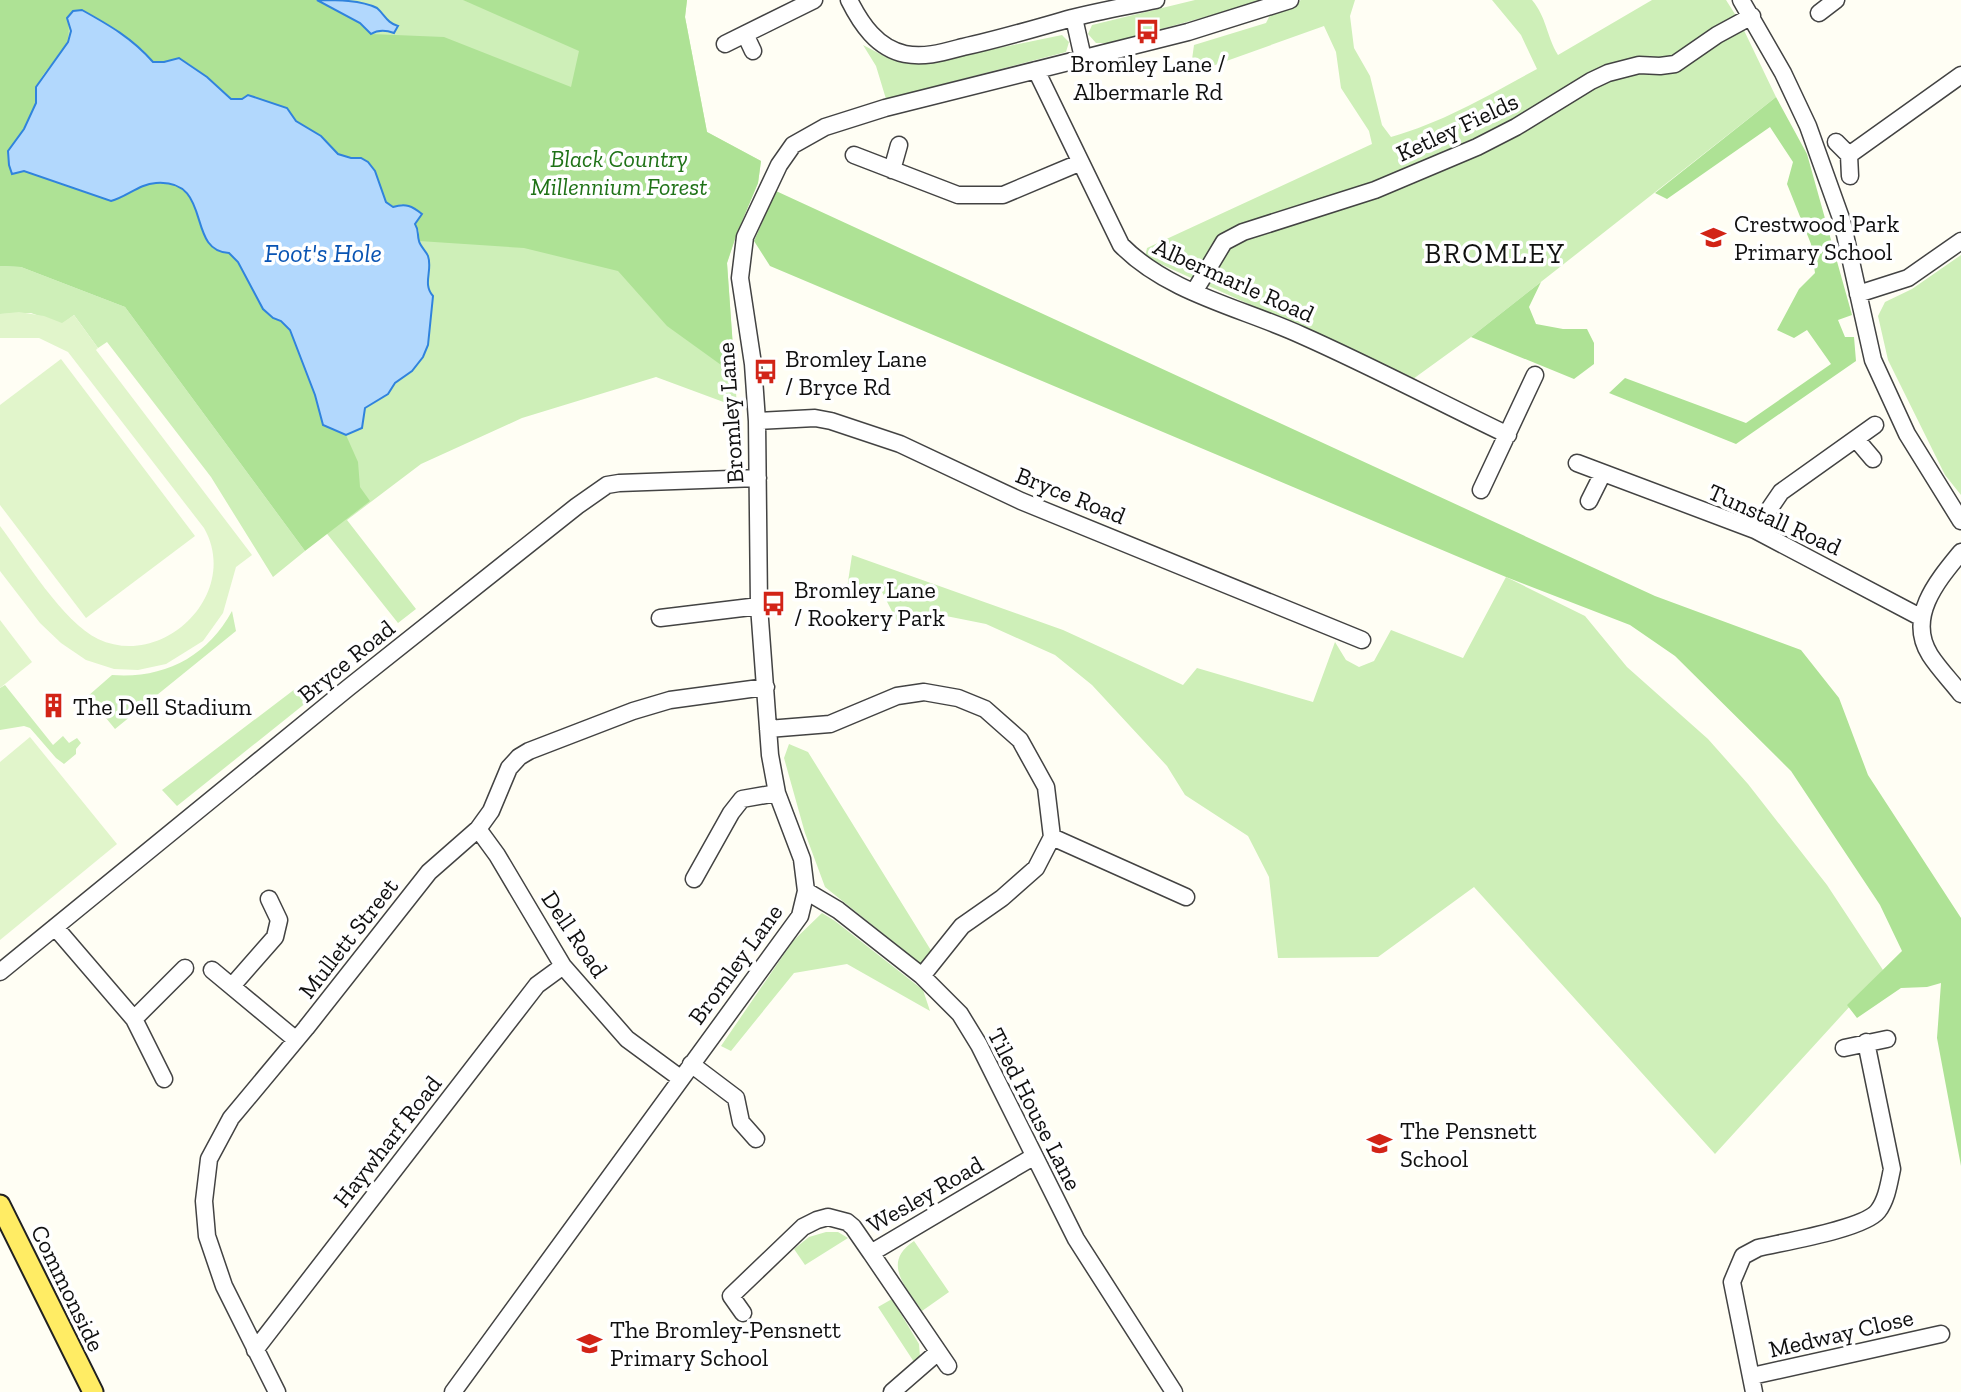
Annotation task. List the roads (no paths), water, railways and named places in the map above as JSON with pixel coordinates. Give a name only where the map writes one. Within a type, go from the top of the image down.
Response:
[{"type":"main road","name":"Commonside","points":[[0,1205],[93,1392]]},
{"type":"street","points":[[725,44],[814,0]]},
{"type":"street","points":[[849,0],[861,23],[872,36],[902,53],[914,55],[931,55],[1137,2],[1156,0]]},
{"type":"street","points":[[1036,70],[1188,32],[1290,0]]},
{"type":"street","points":[[1741,0],[1752,16],[1808,126],[1842,221],[1873,360],[1908,434],[1961,521]]},
{"type":"street","points":[[1819,13],[1836,0]]},
{"type":"street","name":"Ketley Fields","points":[[1194,292],[1224,242],[1243,232],[1375,190],[1477,147],[1516,127],[1591,81],[1608,74],[1639,65],[1675,64],[1717,35],[1752,16]]},
{"type":"street","points":[[1074,18],[1083,58]]},
{"type":"street","points":[[745,34],[753,51]]},
{"type":"street","name":"Albermarle Road","points":[[1036,70],[1121,245],[1137,261],[1194,292],[1300,334],[1508,435]]},
{"type":"street","name":"Bromley Lane","points":[[453,1392],[800,916],[806,891],[802,859],[777,793],[769,755],[760,606],[757,421],[753,364],[740,278],[746,237],[768,187],[793,145],[825,127],[885,108],[1036,70]]},
{"type":"street","points":[[1849,155],[1961,75]]},
{"type":"street","points":[[1836,142],[1849,155],[1850,176]]},
{"type":"street","points":[[892,170],[899,145]]},
{"type":"street","points":[[854,155],[958,195],[1003,195],[1079,163]]},
{"type":"street","points":[[1858,294],[1908,278],[1961,241]]},
{"type":"street","points":[[1481,490],[1535,375]]},
{"type":"street","name":"Bryce Road","points":[[757,421],[815,418],[900,444],[1021,501],[1362,640]]},
{"type":"street","points":[[1755,530],[1781,492],[1875,425]]},
{"type":"street","points":[[1856,439],[1873,459]]},
{"type":"street","name":"Tunstall Road","points":[[1577,463],[1755,530],[1922,618]]},
{"type":"street","points":[[1588,500],[1603,473]]},
{"type":"street","name":"Bryce Road","points":[[0,972],[348,688],[607,485],[758,478]]},
{"type":"street","points":[[1961,552],[1935,583],[1922,618],[1924,642],[1930,655],[1961,694]]},
{"type":"street","points":[[660,618],[760,606]]},
{"type":"street","name":"Mullett Street","points":[[277,1392],[224,1286],[207,1236],[204,1201],[209,1159],[231,1118],[429,872],[478,829],[491,811],[509,768],[519,757],[633,711],[670,701],[766,687]]},
{"type":"street","points":[[768,730],[830,724],[897,696],[925,692],[958,698],[985,709],[1020,740],[1046,787],[1052,837],[1036,868],[1002,898],[962,926],[922,976]]},
{"type":"street","points":[[694,879],[731,813],[742,799],[777,793]]},
{"type":"street","name":"Dell Road","points":[[478,829],[497,855],[563,966],[627,1039],[680,1078]]},
{"type":"street","points":[[1052,837],[1186,897]]},
{"type":"street","name":"Tiled House Lane","points":[[806,891],[838,910],[922,976],[960,1014],[979,1045],[1076,1239],[1174,1392]]},
{"type":"street","points":[[232,986],[275,937],[279,920],[269,899]]},
{"type":"street","points":[[55,927],[134,1018],[164,1079]]},
{"type":"street","name":"Haywharf Road","points":[[255,1350],[537,985],[563,966]]},
{"type":"street","points":[[134,1018],[185,968]]},
{"type":"street","points":[[212,970],[295,1040]]},
{"type":"street","points":[[1844,1048],[1887,1039]]},
{"type":"street","points":[[1753,1384],[1732,1282],[1743,1256],[1758,1248],[1861,1223],[1878,1211],[1888,1190],[1892,1169],[1866,1042]]},
{"type":"street","points":[[691,1064],[736,1098],[741,1122],[757,1139]]},
{"type":"street","name":"Wesley Road","points":[[743,1313],[731,1296],[803,1227],[828,1217],[847,1222],[871,1253],[1033,1157]]},
{"type":"street","points":[[871,1253],[948,1366]]},
{"type":"street","name":"Medway Close","points":[[1753,1384],[1941,1334]]},
{"type":"street","points":[[892,1392],[939,1352]]},
{"type":"water","points":[[317,0],[371,5],[398,26],[394,33],[377,31],[371,34],[360,23]]},
{"type":"water","name":"Foot's Hole","points":[[82,10],[128,39],[153,62],[179,58],[207,77],[231,99],[242,99],[248,95],[287,108],[296,121],[321,136],[338,154],[368,162],[375,171],[386,202],[393,207],[409,206],[422,214],[415,224],[420,243],[428,256],[428,287],[433,296],[428,345],[412,371],[395,383],[388,394],[365,408],[362,428],[346,435],[323,425],[315,395],[290,330],[263,309],[238,262],[229,253],[216,249],[207,241],[193,203],[186,192],[174,185],[156,183],[111,201],[24,171],[12,174],[8,151],[24,129],[36,103],[36,87],[68,42],[71,31],[67,18],[73,11]]},
{"type":"place","name":"Bromley Lane / Albermarle Rd","points":[[1148,32]]},
{"type":"place","name":"Crestwood Park Primary School","points":[[1714,237]]},
{"type":"place","name":"Bromley Lane / Bryce Rd","points":[[765,372]]},
{"type":"place","name":"Bromley Lane / Rookery Park","points":[[774,603]]},
{"type":"place","name":"The Dell Stadium","points":[[53,706]]},
{"type":"place","name":"The Pensnett School","points":[[1380,1144]]},
{"type":"place","name":"The Bromley-Pensnett Primary School","points":[[590,1343]]},
{"type":"district","name":"BROMLEY","points":[[1495,253]]},
{"type":"park label","name":"Black Country Millennium Forest","points":[[619,172]]}]
